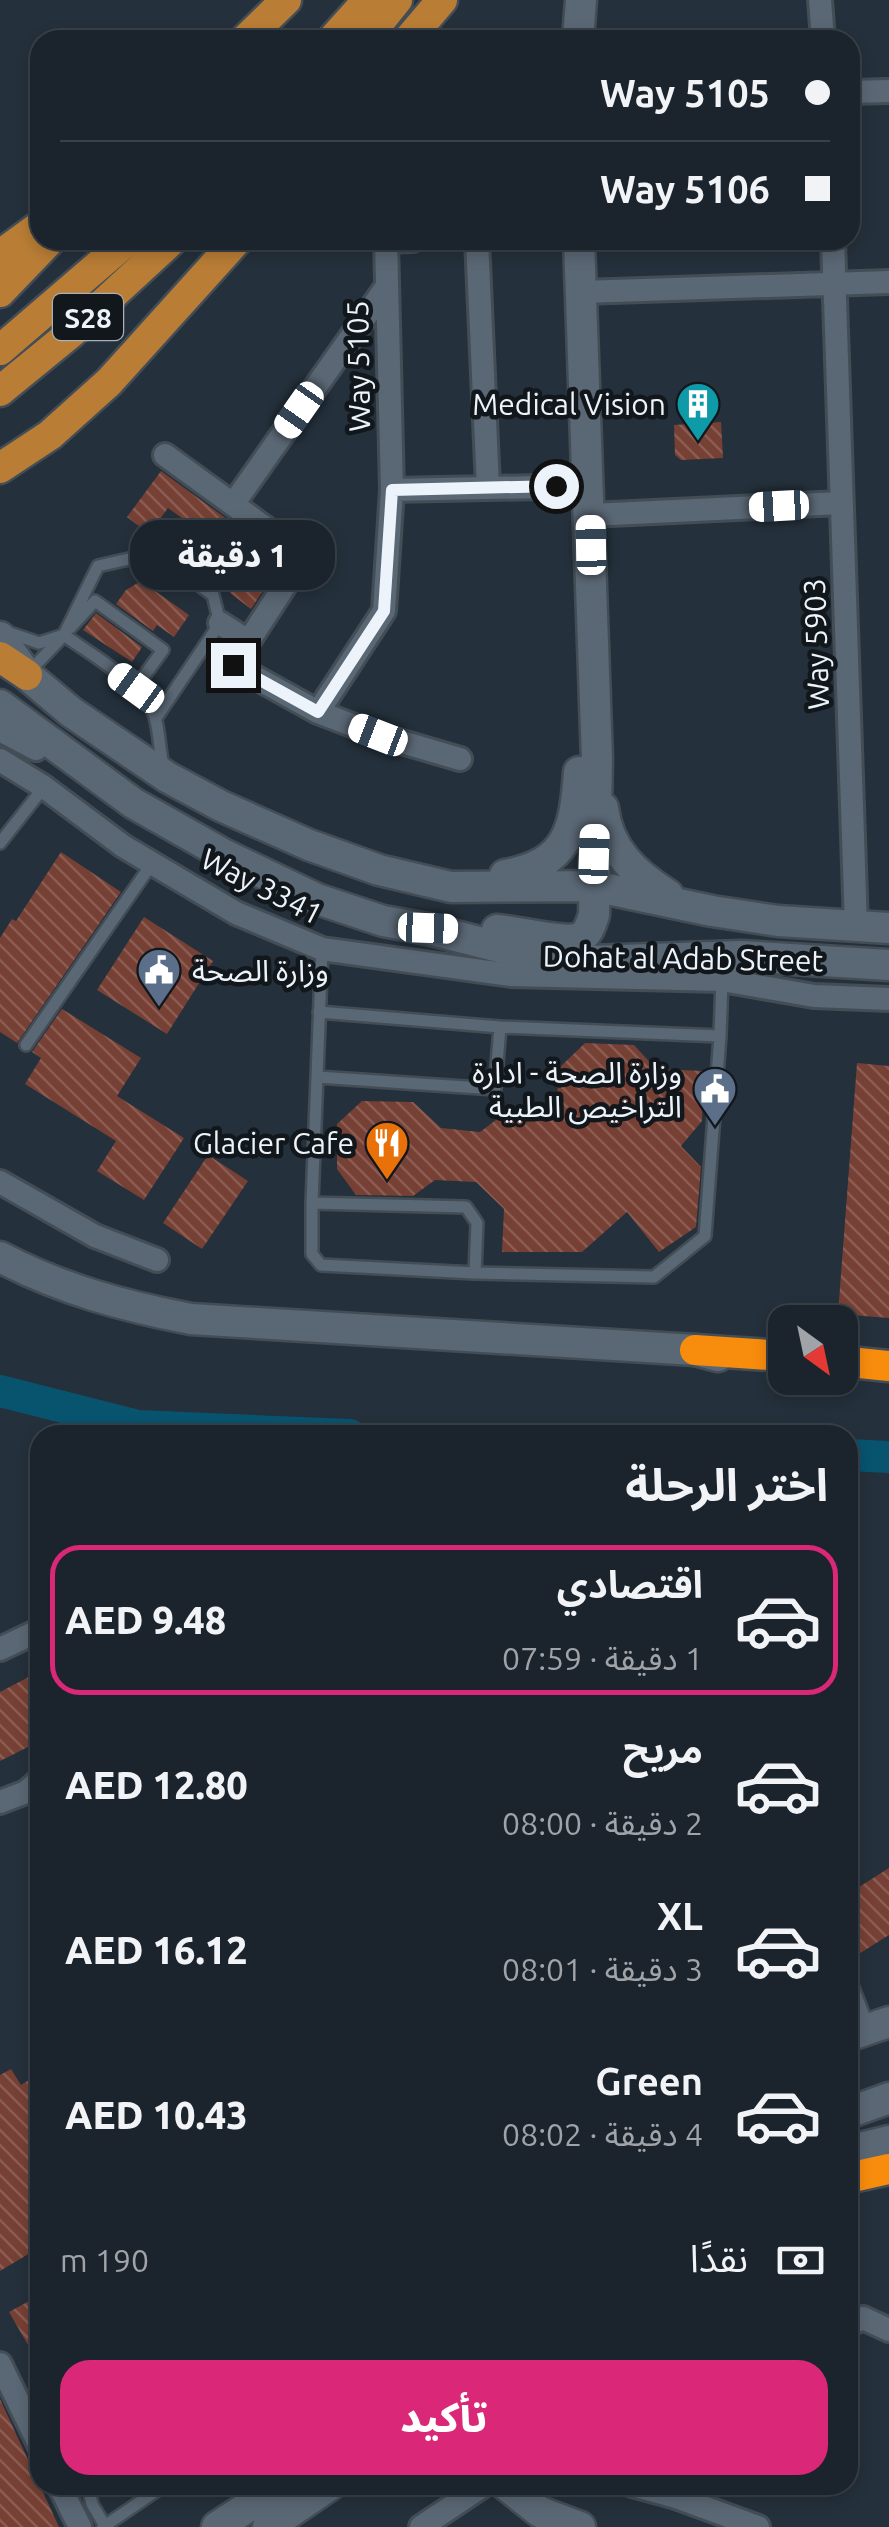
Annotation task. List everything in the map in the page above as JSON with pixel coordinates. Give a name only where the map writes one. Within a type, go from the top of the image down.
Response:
[{"type":"highway","points":[[694,1350],[768,1348]]},
{"type":"highway","points":[[858,1349],[889,1352]]},
{"type":"highway","points":[[694,1350],[768,1355]]},
{"type":"highway","points":[[858,1363],[889,1366]]},
{"type":"highway","points":[[858,2176],[889,2169]]},
{"type":"main road","points":[[255,30],[286,0]]},
{"type":"main road","points":[[341,30],[368,0]]},
{"type":"main road","points":[[373,30],[396,0]]},
{"type":"main road","points":[[416,30],[442,0]]},
{"type":"main road","points":[[579,30],[581,0]]},
{"type":"main road","points":[[0,256],[30,236]]},
{"type":"main road","points":[[0,272],[30,240]]},
{"type":"main road","points":[[0,292],[40,250]]},
{"type":"main road","name":"S28","points":[[0,350],[116,250]]},
{"type":"main road","name":"S28","points":[[0,391],[71,333],[161,250]]},
{"type":"main road","points":[[0,488],[108,382],[228,250]]},
{"type":"main road","points":[[428,928],[523,933],[570,940],[582,937],[594,916],[597,759],[580,250]]},
{"type":"main road","points":[[0,447],[39,424],[179,303]]},
{"type":"main road","points":[[0,468],[50,435]]},
{"type":"main road","points":[[451,886],[532,870],[552,858],[567,842],[579,777],[592,604]]},
{"type":"main road","name":"Dohat al Adab Street","points":[[0,634],[27,674],[86,724],[167,777],[308,845],[411,880],[451,886],[593,886],[778,920],[889,928]]},
{"type":"main road","points":[[0,657],[27,674]]},
{"type":"main road","name":"Dohat al Adab Street","points":[[0,705],[51,752],[223,854],[317,899],[384,921],[428,928],[542,958],[590,961],[741,956],[889,965]]},
{"type":"main road","points":[[0,727],[51,752]]},
{"type":"main road","points":[[597,759],[604,820],[616,848],[638,875],[684,905]]},
{"type":"main road","points":[[451,886],[486,896],[562,898],[576,909],[573,924],[565,928],[523,933]]},
{"type":"main road","points":[[0,1257],[62,1286],[125,1307],[190,1319],[694,1350],[768,1367]]},
{"type":"main road","points":[[858,1377],[889,1380]]},
{"type":"main road","points":[[858,2109],[889,2098]]},
{"type":"main road","points":[[858,2148],[889,2140]]},
{"type":"main road","points":[[237,2508],[262,2495]]},
{"type":"main road","points":[[268,2527],[315,2495]]},
{"type":"main road","points":[[519,2495],[540,2512],[580,2527]]},
{"type":"street","points":[[820,0],[822,30]]},
{"type":"street","points":[[860,92],[889,91]]},
{"type":"street","name":"Way 5105","points":[[318,712],[384,611],[392,490],[386,250]]},
{"type":"street","points":[[477,250],[488,487]]},
{"type":"street","name":"Way 5903","points":[[833,250],[856,926]]},
{"type":"street","points":[[582,292],[889,282]]},
{"type":"street","points":[[234,503],[387,286]]},
{"type":"street","points":[[165,455],[304,556],[233,665],[318,712],[460,759]]},
{"type":"street","points":[[392,490],[488,487],[590,500],[840,504]]},
{"type":"street","points":[[220,623],[246,640]]},
{"type":"street","name":"Way 3341","points":[[0,760],[122,846],[236,913],[322,950],[511,975],[722,980],[814,996],[889,999]]},
{"type":"street","points":[[814,996],[820,960]]},
{"type":"street","points":[[0,1182],[95,1236],[157,1260]]},
{"type":"street","points":[[0,1649],[30,1635]]},
{"type":"street","points":[[0,1802],[30,1789]]},
{"type":"street","points":[[858,2321],[863,2318],[889,2330]]},
{"type":"street","points":[[0,2364],[30,2426]]},
{"type":"street","points":[[64,2495],[80,2527]]},
{"type":"street","points":[[421,2527],[469,2495]]},
{"type":"street","points":[[669,2495],[758,2527]]},
{"type":"street","points":[[676,2497],[680,2495]]},
{"type":"lane","points":[[0,634],[39,644],[64,635],[98,566],[155,553],[213,594],[220,623],[156,718]]},
{"type":"lane","points":[[27,674],[95,602],[163,650],[136,688]]},
{"type":"lane","points":[[64,635],[136,688],[156,718],[157,744],[167,777]]},
{"type":"lane","points":[[0,842],[44,788]]},
{"type":"lane","points":[[26,1045],[154,862]]},
{"type":"lane","points":[[322,950],[312,1202],[312,1254],[321,1265],[654,1277],[705,1236],[722,980]]},
{"type":"lane","points":[[320,1012],[500,1027],[720,1036]]},
{"type":"lane","points":[[317,1077],[495,1089],[500,1027]]},
{"type":"lane","points":[[312,1202],[466,1207],[477,1223],[474,1273]]},
{"type":"lane","points":[[858,2001],[869,2029]]},
{"type":"lane","points":[[90,2495],[104,2526],[149,2495]]},
{"type":"building","name":"Medical Vision","points":[[721,422],[723,458],[681,460],[675,455],[674,425]]},
{"type":"building","points":[[161,471],[283,560],[251,609],[230,593],[248,566],[168,508],[149,534],[127,517]]},
{"type":"building","points":[[141,581],[189,615],[174,637],[157,625],[153,631],[116,604],[126,590]]},
{"type":"building","points":[[96,613],[142,647],[132,662],[83,630]]},
{"type":"building","points":[[61,852],[121,892],[17,1043],[0,1032],[0,938],[12,919],[16,921]]},
{"type":"building","points":[[144,917],[213,961],[167,1034],[97,990]]},
{"type":"building","points":[[62,1009],[141,1058],[117,1096],[184,1138],[144,1200],[97,1171],[116,1141],[25,1084],[41,1058],[32,1052]]},
{"type":"building","points":[[585,1043],[634,1045],[656,1069],[704,1071],[702,1121],[681,1146],[701,1167],[696,1227],[659,1252],[627,1212],[582,1252],[502,1252],[504,1209],[476,1182],[435,1180],[413,1196],[356,1195],[337,1169],[337,1124],[362,1101],[413,1102],[441,1128],[480,1132],[508,1111],[556,1113],[559,1068]]},
{"type":"building","points":[[857,1063],[889,1066],[889,1318],[858,1316],[858,1305],[839,1305]]},
{"type":"building","points":[[208,1155],[248,1181],[202,1249],[163,1223]]},
{"type":"building","points":[[30,1676],[30,1746],[0,1761],[0,1692]]},
{"type":"building","points":[[889,1868],[889,1935],[858,1954],[858,1888]]},
{"type":"building","points":[[11,2069],[21,2085],[30,2079],[30,2253],[0,2271],[0,2075]]},
{"type":"building","points":[[30,2300],[30,2349],[9,2312]]},
{"type":"building","points":[[0,2399],[30,2464],[30,2495],[44,2495],[59,2527],[0,2527]]},
{"type":"waterway","points":[[0,1391],[134,1425]]},
{"type":"waterway","points":[[858,1455],[889,1457]]},
{"type":"place","name":"Medical Vision","points":[[698,442]]},
{"type":"place","name":"وزارة الصحة","points":[[159,1008]]},
{"type":"place","name":"وزارة الصحة - ادارة التراخيص الطبية","points":[[715,1127]]},
{"type":"place","name":"Glacier Cafe","points":[[387,1181]]},
{"type":"route","points":[[233,665],[318,712],[384,611],[392,490],[556,486]]}]
